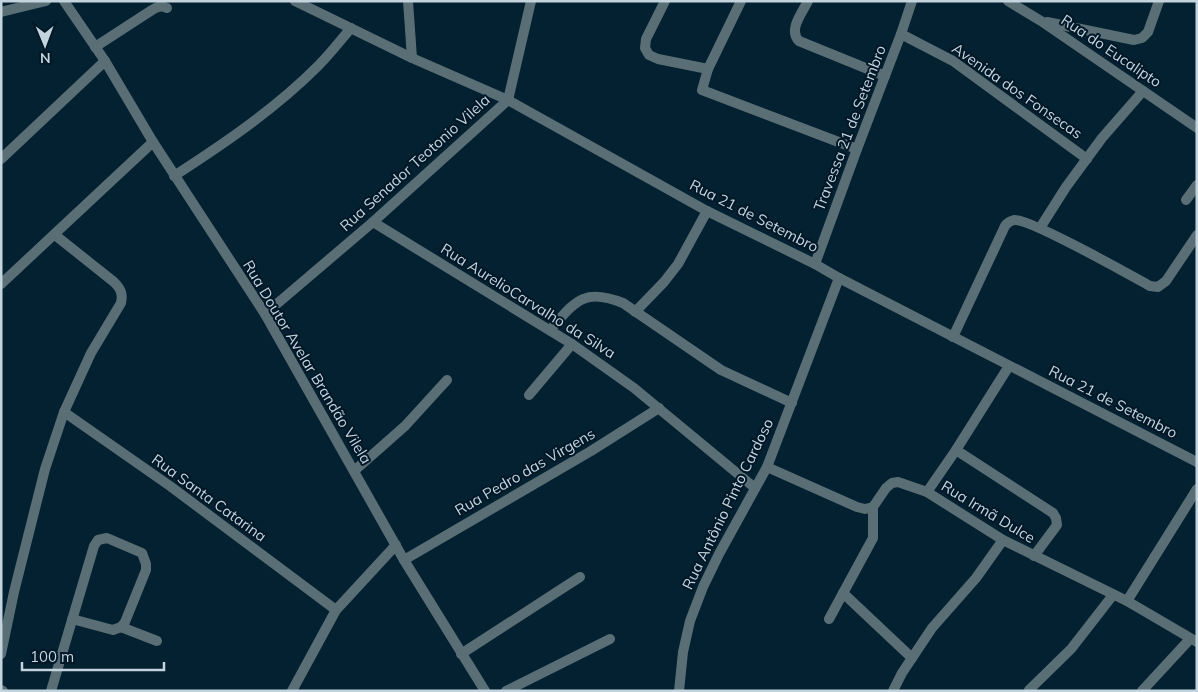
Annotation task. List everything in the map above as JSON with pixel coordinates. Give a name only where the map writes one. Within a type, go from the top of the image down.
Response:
[{"type":"street","points":[[1,12],[46,1]]},
{"type":"street","name":"Rua Doutor Avelar Brandão Vilela","points":[[64,1],[105,61],[174,176],[265,314],[404,560],[484,691]]},
{"type":"street","name":"Rua 21 de Setembro","points":[[295,1],[412,58],[508,100],[707,211],[814,264],[1197,462]]},
{"type":"street","points":[[408,1],[412,58]]},
{"type":"street","name":"Rua Senador Teotonio Vilela","points":[[265,314],[373,222],[508,100],[531,1]]},
{"type":"street","points":[[665,1],[646,39],[645,48],[649,55],[658,59],[708,69]]},
{"type":"street","points":[[741,1],[708,69],[702,90],[856,149]]},
{"type":"street","points":[[808,1],[793,29],[795,37],[799,41],[885,76]]},
{"type":"street","name":"Travessa 21 de Setembro","points":[[814,264],[912,1]]},
{"type":"street","name":"Rua do Eucalipto","points":[[1008,1],[1197,128]]},
{"type":"street","points":[[1041,22],[1134,40],[1142,38],[1148,32],[1159,1]]},
{"type":"street","points":[[95,47],[152,10],[163,6],[166,8]]},
{"type":"street","points":[[174,176],[228,141],[265,113],[318,66],[351,28]]},
{"type":"street","name":"Avenida dos Fonsecas","points":[[901,34],[967,70],[1087,159]]},
{"type":"street","points":[[1,159],[105,61]]},
{"type":"street","points":[[1040,228],[1066,187],[1102,138],[1144,91]]},
{"type":"street","points":[[1,284],[153,142]]},
{"type":"street","points":[[1186,200],[1197,185]]},
{"type":"street","points":[[635,312],[675,269],[684,256],[707,211]]},
{"type":"street","points":[[953,336],[1005,226],[1009,222],[1015,220],[1040,228],[1150,286],[1158,287],[1166,282],[1197,235]]},
{"type":"street","name":"Rua AurelioCarvalho da Silva","points":[[373,222],[572,344],[660,408],[755,488]]},
{"type":"street","points":[[1,654],[14,592],[45,469],[64,412],[91,353],[121,304],[121,291],[114,282],[55,235]]},
{"type":"street","name":"Rua Antônio Pinto Cardoso","points":[[679,691],[683,652],[690,621],[703,587],[767,467],[839,278]]},
{"type":"street","points":[[550,330],[577,302],[590,296],[611,299],[623,304],[721,370],[792,403]]},
{"type":"street","points":[[530,395],[572,344]]},
{"type":"street","points":[[927,492],[1009,366]]},
{"type":"street","points":[[354,472],[405,426],[447,380]]},
{"type":"street","name":"Rua Pedro das Virgens","points":[[404,560],[539,482],[660,408]]},
{"type":"street","name":"Rua Santa Catarina","points":[[64,412],[178,492],[336,610]]},
{"type":"street","points":[[956,450],[1053,513],[1057,525],[1034,556]]},
{"type":"street","points":[[767,467],[857,507],[873,508],[873,538],[829,619]]},
{"type":"street","name":"Rua Irmã Dulce","points":[[873,508],[886,488],[892,483],[898,482],[927,492],[1002,540],[1127,602],[1193,641]]},
{"type":"street","points":[[1127,602],[1197,489]]},
{"type":"street","points":[[51,691],[72,619],[94,546],[98,540],[107,538],[142,553],[146,564],[143,578],[125,622],[121,627],[113,630],[72,619]]},
{"type":"street","points":[[893,691],[902,673],[932,628],[976,578],[1002,540]]},
{"type":"street","points":[[292,691],[336,610],[396,546]]},
{"type":"street","points":[[461,654],[580,577]]},
{"type":"street","points":[[843,593],[912,658]]},
{"type":"street","points":[[1029,690],[1071,649],[1113,595]]},
{"type":"street","points":[[121,627],[157,641]]},
{"type":"street","points":[[506,691],[610,639]]},
{"type":"street","points":[[1142,691],[1193,641]]}]
